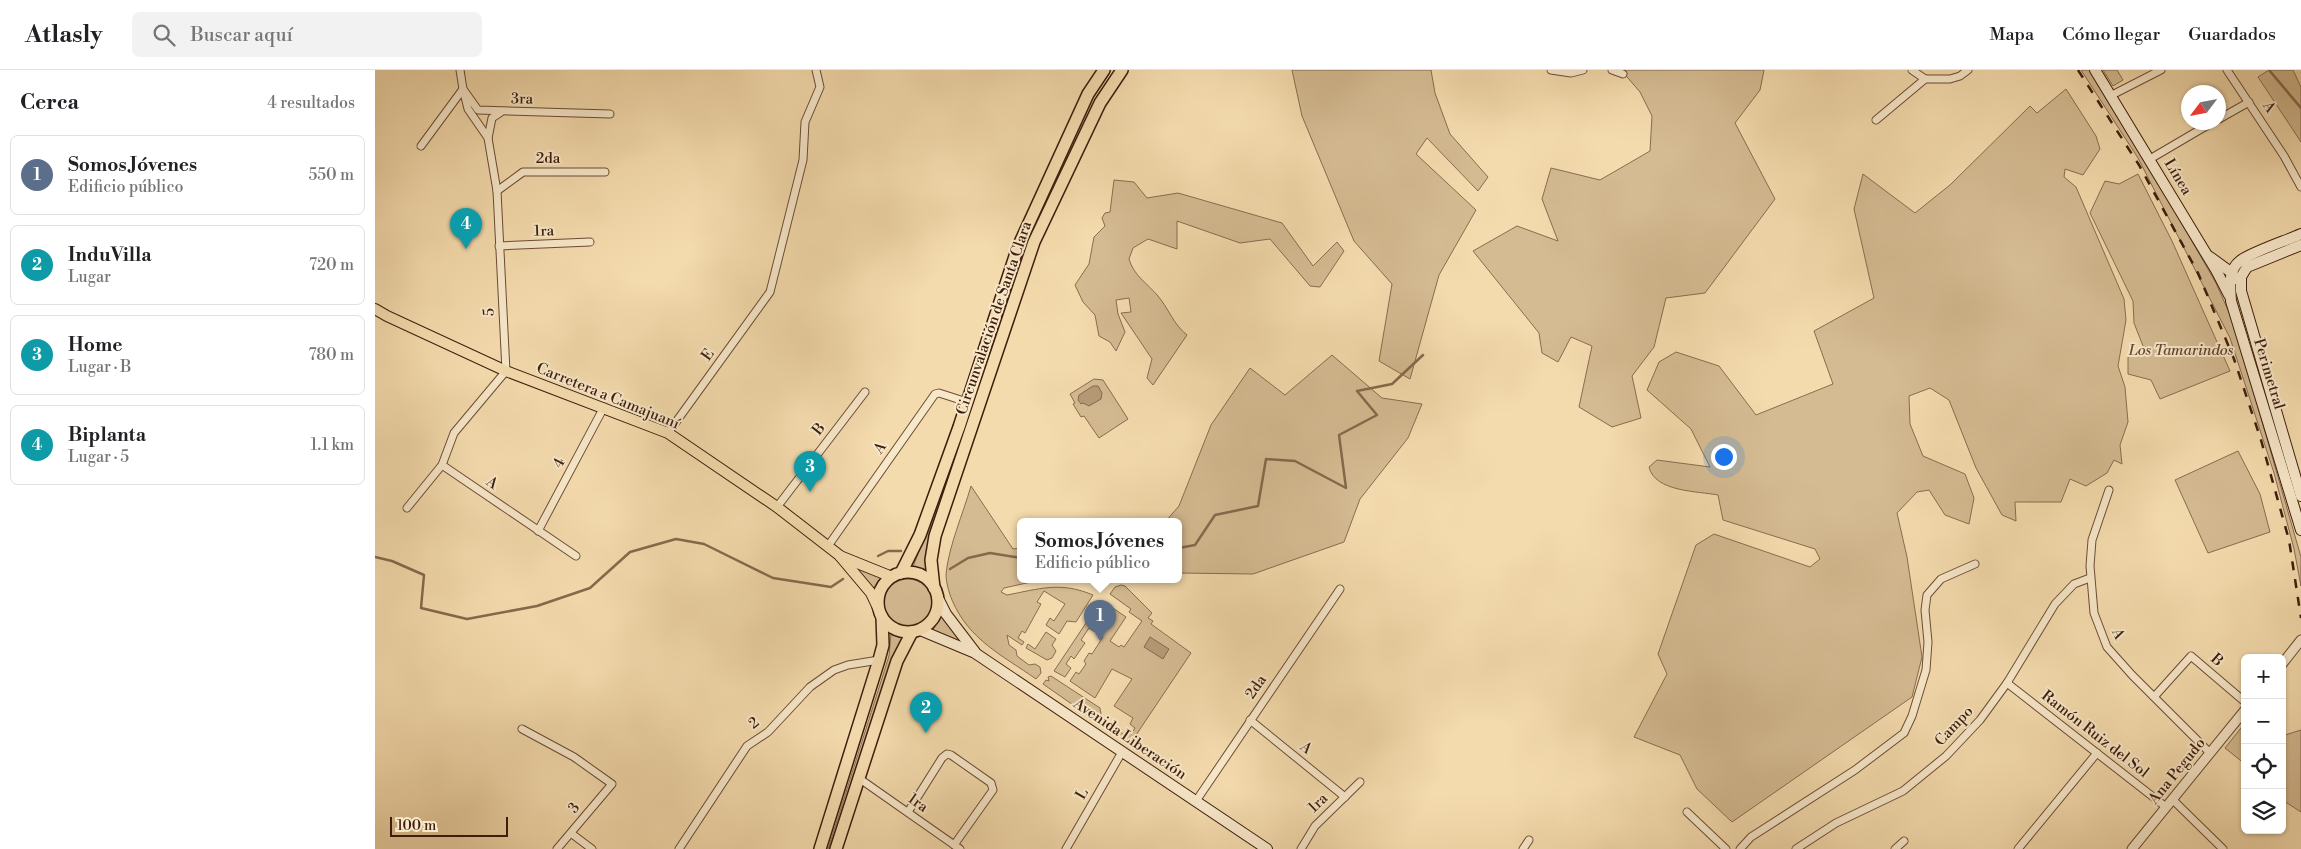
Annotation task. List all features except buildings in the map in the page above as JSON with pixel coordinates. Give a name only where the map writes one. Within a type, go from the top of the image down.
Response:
[{"type":"highway","name":"Circunvalación de Santa Clara","points":[[897,575],[920,535],[967,402],[1018,247],[1088,94],[1104,70]]},
{"type":"highway","name":"Circunvalación de Santa Clara","points":[[936,592],[931,560],[935,536],[1035,242],[1099,103],[1121,70]]},
{"type":"highway","points":[[820,849],[883,645],[880,591],[897,575],[911,572],[928,580],[936,592],[937,606],[934,616],[928,624],[916,631],[897,661],[836,849]]},
{"type":"highway","points":[[881,614],[895,629],[916,631]]},
{"type":"main road","name":"Línea","points":[[2095,70],[2112,95],[2206,253],[2228,272],[2231,301]]},
{"type":"main road","points":[[2228,272],[2301,234]]},
{"type":"main road","points":[[2228,272],[2243,264],[2301,245]]},
{"type":"main road","name":"Perimetral","points":[[2228,272],[2241,291],[2301,496]]},
{"type":"main road","name":"Perimetral","points":[[2228,272],[2231,301],[2301,530]]},
{"type":"main road","name":"Carretera a Camajuaní","points":[[375,309],[506,371],[668,433],[777,507],[828,546],[839,556],[871,594],[881,614]]},
{"type":"main road","name":"Carretera a Camajuaní","points":[[839,556],[897,575]]},
{"type":"main road","name":"Avenida Liberación","points":[[936,592],[946,614],[975,653]]},
{"type":"main road","name":"Avenida Liberación","points":[[916,631],[975,653],[1267,849]]},
{"type":"street","name":"3ra","points":[[460,70],[463,88],[478,110],[610,114]]},
{"type":"street","name":"E","points":[[668,433],[769,292],[803,160],[805,122],[820,87],[816,70]]},
{"type":"street","points":[[1551,70],[1571,73],[1583,70]]},
{"type":"street","points":[[1612,70],[1623,74]]},
{"type":"street","points":[[1911,70],[1925,79],[1950,79],[1961,76],[1968,70]]},
{"type":"street","points":[[2112,95],[2161,70]]},
{"type":"street","name":"A","points":[[2227,70],[2284,156],[2301,187]]},
{"type":"street","points":[[1876,120],[1925,79]]},
{"type":"street","name":"5","points":[[463,88],[468,109],[488,138],[497,191],[506,371]]},
{"type":"street","points":[[421,146],[463,88]]},
{"type":"street","points":[[2226,115],[2249,102]]},
{"type":"street","points":[[488,138],[492,118],[501,112]]},
{"type":"street","points":[[2150,159],[2199,130]]},
{"type":"street","name":"2da","points":[[497,191],[523,172],[605,172]]},
{"type":"street","name":"1ra","points":[[499,246],[590,242]]},
{"type":"street","points":[[407,508],[442,465],[454,433],[506,371]]},
{"type":"street","name":"B","points":[[777,507],[865,392]]},
{"type":"street","name":"A","points":[[828,546],[935,394],[939,393],[967,402]]},
{"type":"street","name":"4","points":[[538,530],[604,408]]},
{"type":"street","name":"A","points":[[442,465],[576,556]]},
{"type":"street","name":"A","points":[[2109,490],[2092,540],[2090,578],[2094,613],[2107,647],[2210,752]]},
{"type":"street","points":[[1740,849],[1751,838],[1855,770],[1904,733],[1912,716],[1925,670],[1928,642],[1925,610],[1927,594],[1941,579],[1975,564]]},
{"type":"street","name":"Campo","points":[[1796,849],[1836,823],[1903,790],[1921,778],[1964,738],[2007,683],[2055,604],[2074,584],[2090,578]]},
{"type":"street","name":"2da","points":[[1196,801],[1340,589]]},
{"type":"street","points":[[2286,659],[2301,640]]},
{"type":"street","name":"B","points":[[2154,697],[2191,656],[2241,699]]},
{"type":"street","name":"2","points":[[679,849],[747,746],[768,732],[810,687],[834,670],[848,665],[879,660]]},
{"type":"street","name":"Ramón Ruiz del Sol","points":[[2007,683],[2097,753],[2169,803],[2223,849]]},
{"type":"street","name":"Ana Pegudo","points":[[2131,849],[2241,715]]},
{"type":"street","name":"A","points":[[1250,720],[1345,797]]},
{"type":"street","name":"3","points":[[522,729],[574,757],[612,784],[572,834],[557,849]]},
{"type":"street","name":"L","points":[[1066,849],[1122,752]]},
{"type":"street","points":[[2018,849],[2097,753]]},
{"type":"street","points":[[908,812],[942,758],[947,754],[991,783],[993,790],[957,847]]},
{"type":"street","name":"1ra","points":[[860,778],[957,847]]},
{"type":"street","name":"1ra","points":[[1301,849],[1315,826],[1360,782]]},
{"type":"street","points":[[1687,812],[1726,849]]},
{"type":"street","points":[[572,834],[592,849]]},
{"type":"street","points":[[1523,849],[1529,840]]},
{"type":"street","points":[[1895,849],[1904,841]]},
{"type":"green space","points":[[1292,70],[1431,70],[1435,93],[1450,134],[1488,177],[1478,191],[1427,138],[1416,154],[1476,210],[1439,275],[1410,379],[1379,361],[1392,284],[1354,241],[1302,116]]},
{"type":"green space","points":[[1621,70],[1764,70],[1760,90],[1735,123],[1775,199],[1705,293],[1666,298],[1654,347],[1632,376],[1641,418],[1612,427],[1579,407],[1592,346],[1571,337],[1558,362],[1542,353],[1539,333],[1473,251],[1517,226],[1558,241],[1542,199],[1551,168],[1600,180],[1650,151],[1652,116],[1640,92]]},
{"type":"green space","points":[[2081,70],[2091,70],[2109,97],[2216,283],[2234,324],[2301,557],[2301,586],[2294,549],[2274,473],[2230,338],[2138,158]]},
{"type":"green space","points":[[2103,70],[2117,70],[2123,80],[2113,86]]},
{"type":"green space","points":[[2269,70],[2293,70],[2301,87],[2301,142],[2258,77]]},
{"type":"green space","points":[[2066,89],[2096,136],[2100,149],[2083,175],[2065,169],[2064,177],[2076,187],[2124,299],[2126,320],[2118,366],[2125,387],[2128,422],[2120,445],[2122,464],[2114,460],[2107,473],[2086,486],[2070,479],[2061,502],[2015,502],[2016,521],[2002,515],[1976,468],[1949,400],[1930,388],[1909,396],[1910,424],[1923,456],[1965,474],[1974,498],[1969,524],[1945,515],[1929,490],[1917,492],[1897,513],[1907,557],[1922,657],[1912,697],[1732,822],[1697,789],[1680,755],[1634,737],[1667,674],[1658,654],[1696,545],[1714,534],[1810,567],[1820,559],[1815,549],[1723,520],[1718,495],[1668,486],[1653,475],[1649,467],[1657,460],[1710,467],[1691,429],[1647,390],[1659,362],[1676,352],[1719,366],[1756,415],[1833,384],[1814,331],[1874,298],[1854,209],[1863,174],[1915,213],[1950,185],[2030,106],[2037,113]]},
{"type":"green space","name":"Los Tamarindos","points":[[2138,174],[2172,241],[2230,371],[2160,399],[2151,380],[2128,374],[2128,357],[2145,351],[2134,323],[2133,301],[2090,213],[2105,181],[2119,184]]},
{"type":"green space","points":[[1114,180],[1134,182],[1147,198],[1178,193],[1282,223],[1313,266],[1337,242],[1344,251],[1320,287],[1310,286],[1270,239],[1240,243],[1177,221],[1177,249],[1148,239],[1133,248],[1129,259],[1134,270],[1158,296],[1178,326],[1187,335],[1153,385],[1147,378],[1152,359],[1121,313],[1131,312],[1129,298],[1116,300],[1118,314],[1125,332],[1116,351],[1110,342],[1099,336],[1095,315],[1083,302],[1075,285],[1089,264],[1094,237],[1105,226],[1102,218],[1105,213],[1110,212]]},
{"type":"green space","points":[[1332,355],[1382,398],[1422,404],[1408,438],[1360,499],[1344,542],[1253,574],[1182,573],[1182,518],[1168,518],[1179,506],[1211,425],[1250,368],[1285,395]]},
{"type":"green space","points":[[1094,379],[1103,380],[1128,419],[1099,438],[1084,416],[1081,417],[1073,404],[1075,403],[1070,394]]},
{"type":"green space","points":[[958,446],[961,448],[932,534],[926,571],[913,567]]},
{"type":"green space","points":[[2238,451],[2260,494],[2270,532],[2208,553],[2175,480]]},
{"type":"green space","points":[[971,486],[1013,549],[1017,548],[1017,583],[1026,583],[1004,588],[1001,592],[1007,595],[1060,587],[1093,595],[1076,622],[1067,621],[1059,634],[1046,625],[1050,618],[1054,621],[1065,604],[1044,591],[1037,602],[1041,604],[1025,633],[1022,631],[1018,638],[1024,642],[1022,645],[1007,635],[1009,645],[1016,650],[1017,656],[1029,665],[1035,664],[1040,667],[1041,673],[1036,679],[988,646],[959,614],[952,600],[946,577],[953,541]]},
{"type":"green space","points":[[853,565],[884,576],[874,591]]},
{"type":"green space","points":[[903,579],[913,579],[925,586],[932,598],[932,608],[925,620],[913,627],[903,627],[895,623],[888,616],[884,608],[884,598],[888,590],[895,583]]},
{"type":"green space","points":[[1125,586],[1152,613],[1148,618],[1153,621],[1151,624],[1191,653],[1130,744],[1105,726],[1107,723],[1123,734],[1126,730],[1132,733],[1135,728],[1130,724],[1133,718],[1114,706],[1132,679],[1112,669],[1095,698],[1070,681],[1076,672],[1079,674],[1086,664],[1084,661],[1089,653],[1092,654],[1103,637],[1089,628],[1081,640],[1085,643],[1074,659],[1071,656],[1066,664],[1071,668],[1065,677],[1054,671],[1100,602],[1104,602],[1126,617],[1110,641],[1119,647],[1121,645],[1124,647],[1142,621],[1129,612],[1131,609],[1110,594],[1115,587]]},
{"type":"green space","points":[[942,615],[965,645],[931,632]]},
{"type":"green space","points":[[1046,632],[1056,639],[1052,645],[1056,651],[1052,658],[1047,660],[1026,648],[1028,644],[1035,649]]},
{"type":"green space","points":[[891,634],[905,639],[831,849],[828,849],[889,656]]},
{"type":"green space","points":[[1051,676],[1100,708],[1101,714],[1096,721],[1043,684],[1046,680],[1049,681],[1048,677]]},
{"type":"green space","points":[[2241,728],[2241,761],[2225,748]]},
{"type":"green space","points":[[2301,730],[2301,812],[2286,802],[2286,735]]},
{"type":"shaded area","points":[[1093,386],[1098,386],[1102,393],[1101,399],[1089,406],[1081,404],[1078,400],[1079,395]]},
{"type":"shaded area","points":[[1150,637],[1169,649],[1163,659],[1144,647]]},
{"type":"waterway","points":[[2269,70],[2301,108]]},
{"type":"waterway","points":[[1182,547],[1195,545],[1215,515],[1258,506],[1266,459],[1295,461],[1346,488],[1339,435],[1377,415],[1357,391],[1392,384],[1423,355]]},
{"type":"waterway","points":[[375,557],[392,561],[424,575],[421,608],[467,619],[537,606],[590,588],[630,552],[676,539],[704,544],[773,578],[831,587],[843,579]]},
{"type":"waterway","points":[[878,556],[888,551],[901,551]]},
{"type":"waterway","points":[[950,569],[968,558],[990,553],[1017,557]]},
{"type":"railway","points":[[2078,70],[2139,165],[2198,273],[2234,359],[2261,440],[2289,540],[2301,618]]},
{"type":"place","name":"Biplanta","points":[[466,249]]},
{"type":"place","name":"Home","points":[[810,492]]},
{"type":"place","name":"Somos Jóvenes","points":[[1100,641]]},
{"type":"place","name":"InduVilla","points":[[926,733]]}]
